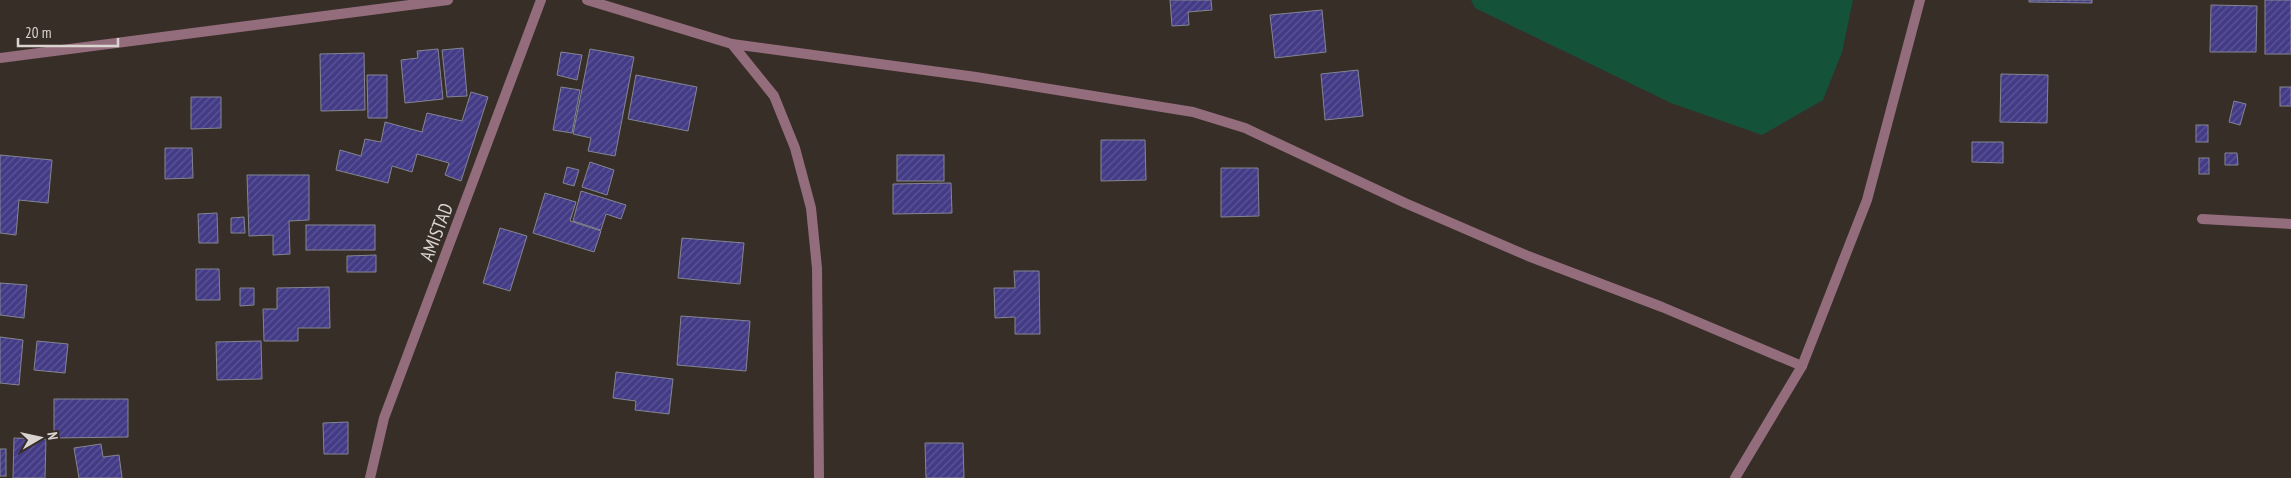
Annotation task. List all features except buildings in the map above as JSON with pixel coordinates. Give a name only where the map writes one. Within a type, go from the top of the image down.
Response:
[{"type":"street","points":[[0,58],[448,0]]},
{"type":"street","name":"AMISTAD","points":[[370,478],[384,418],[541,0]]},
{"type":"street","points":[[587,0],[732,44],[976,77],[1192,112],[1244,128],[1404,204],[1501,245],[1662,307],[1802,366]]},
{"type":"street","points":[[1735,478],[1802,366],[1867,200],[1920,0]]},
{"type":"street","points":[[732,44],[774,96],[795,148],[811,208],[817,268],[819,478]]},
{"type":"street","points":[[2202,219],[2291,224]]},
{"type":"green space","points":[[1471,0],[1853,0],[1842,52],[1823,100],[1762,135],[1671,103],[1475,8]]}]
